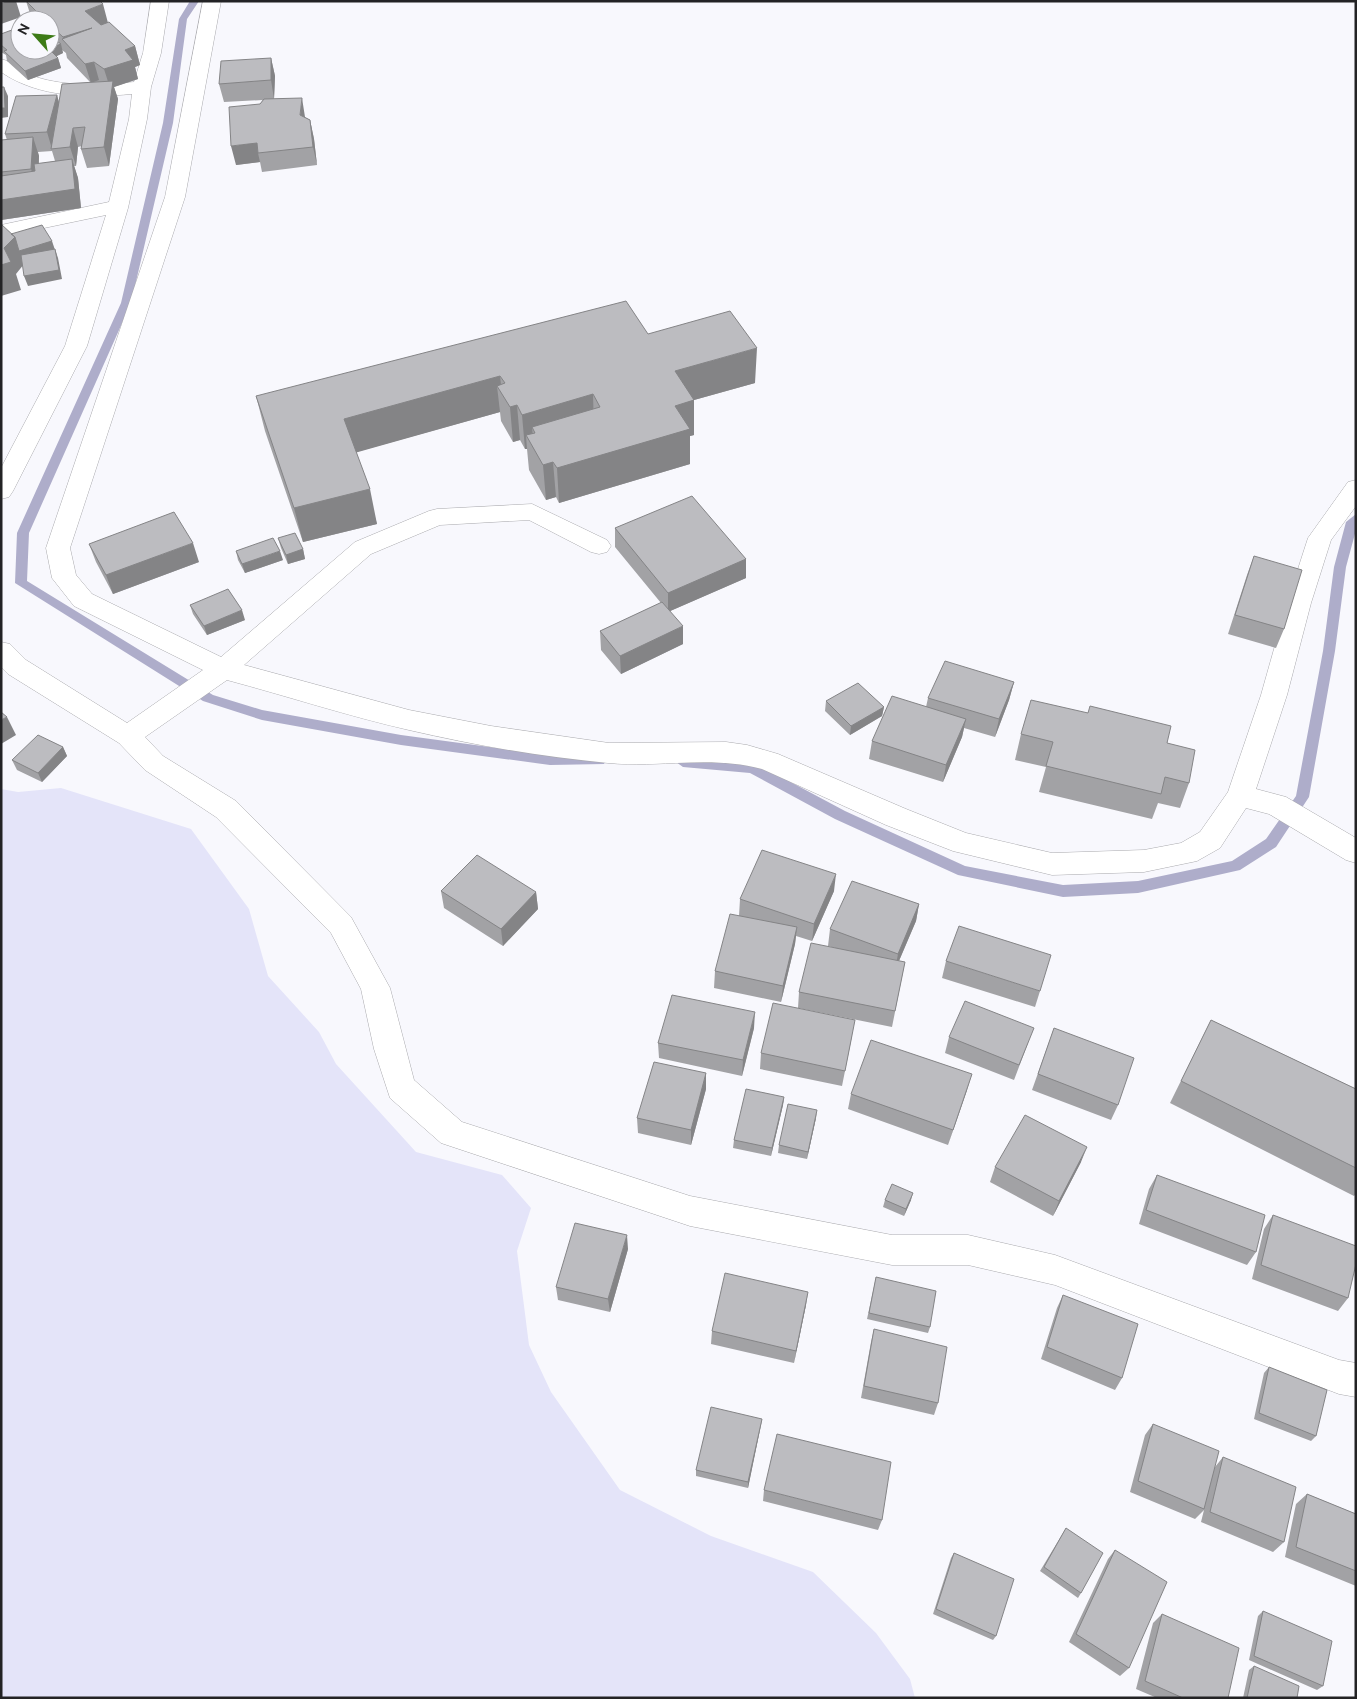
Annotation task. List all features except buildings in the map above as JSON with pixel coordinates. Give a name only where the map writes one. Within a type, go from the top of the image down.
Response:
[{"type":"street","points":[[1,491],[76,346],[118,208],[138,119],[142,87],[152,53],[160,1]]},
{"type":"street","points":[[212,1],[175,197],[58,548],[64,578],[83,600],[223,668],[409,720],[491,736],[609,754],[726,752],[747,755],[770,761],[896,817],[964,843],[1052,864],[1144,861],[1188,853],[1210,840],[1240,796],[1274,695],[1299,603],[1320,538],[1356,488]]},
{"type":"street","points":[[1,64],[10,79],[102,92],[142,87]]},
{"type":"street","points":[[1,231],[100,209],[118,208]]},
{"type":"street","points":[[128,736],[223,668],[363,548],[437,517],[532,512],[599,546]]},
{"type":"street","points":[[1,651],[17,667],[128,736],[154,763],[226,809],[341,925],[375,988],[389,1049],[401,1088],[452,1133],[690,1211],[892,1250],[968,1250],[1055,1270],[1339,1377],[1356,1380]]},
{"type":"street","points":[[1240,796],[1276,805],[1356,852]]},
{"type":"shaded area","points":[[61,788],[191,829],[249,909],[268,976],[319,1032],[336,1064],[416,1152],[502,1175],[531,1208],[517,1251],[529,1345],[551,1392],[620,1490],[711,1536],[813,1572],[876,1633],[910,1679],[915,1698],[1,1698],[1,789],[18,792]]},
{"type":"waterway","points":[[195,1],[183,19],[168,123],[126,303],[23,533],[21,583],[208,698],[262,715],[401,740],[550,760],[599,760]]},
{"type":"waterway","points":[[683,762],[752,768],[840,815],[963,871],[1063,891],[1138,887],[1235,866],[1271,843],[1302,797],[1329,651],[1340,567],[1352,522],[1356,518]]}]
